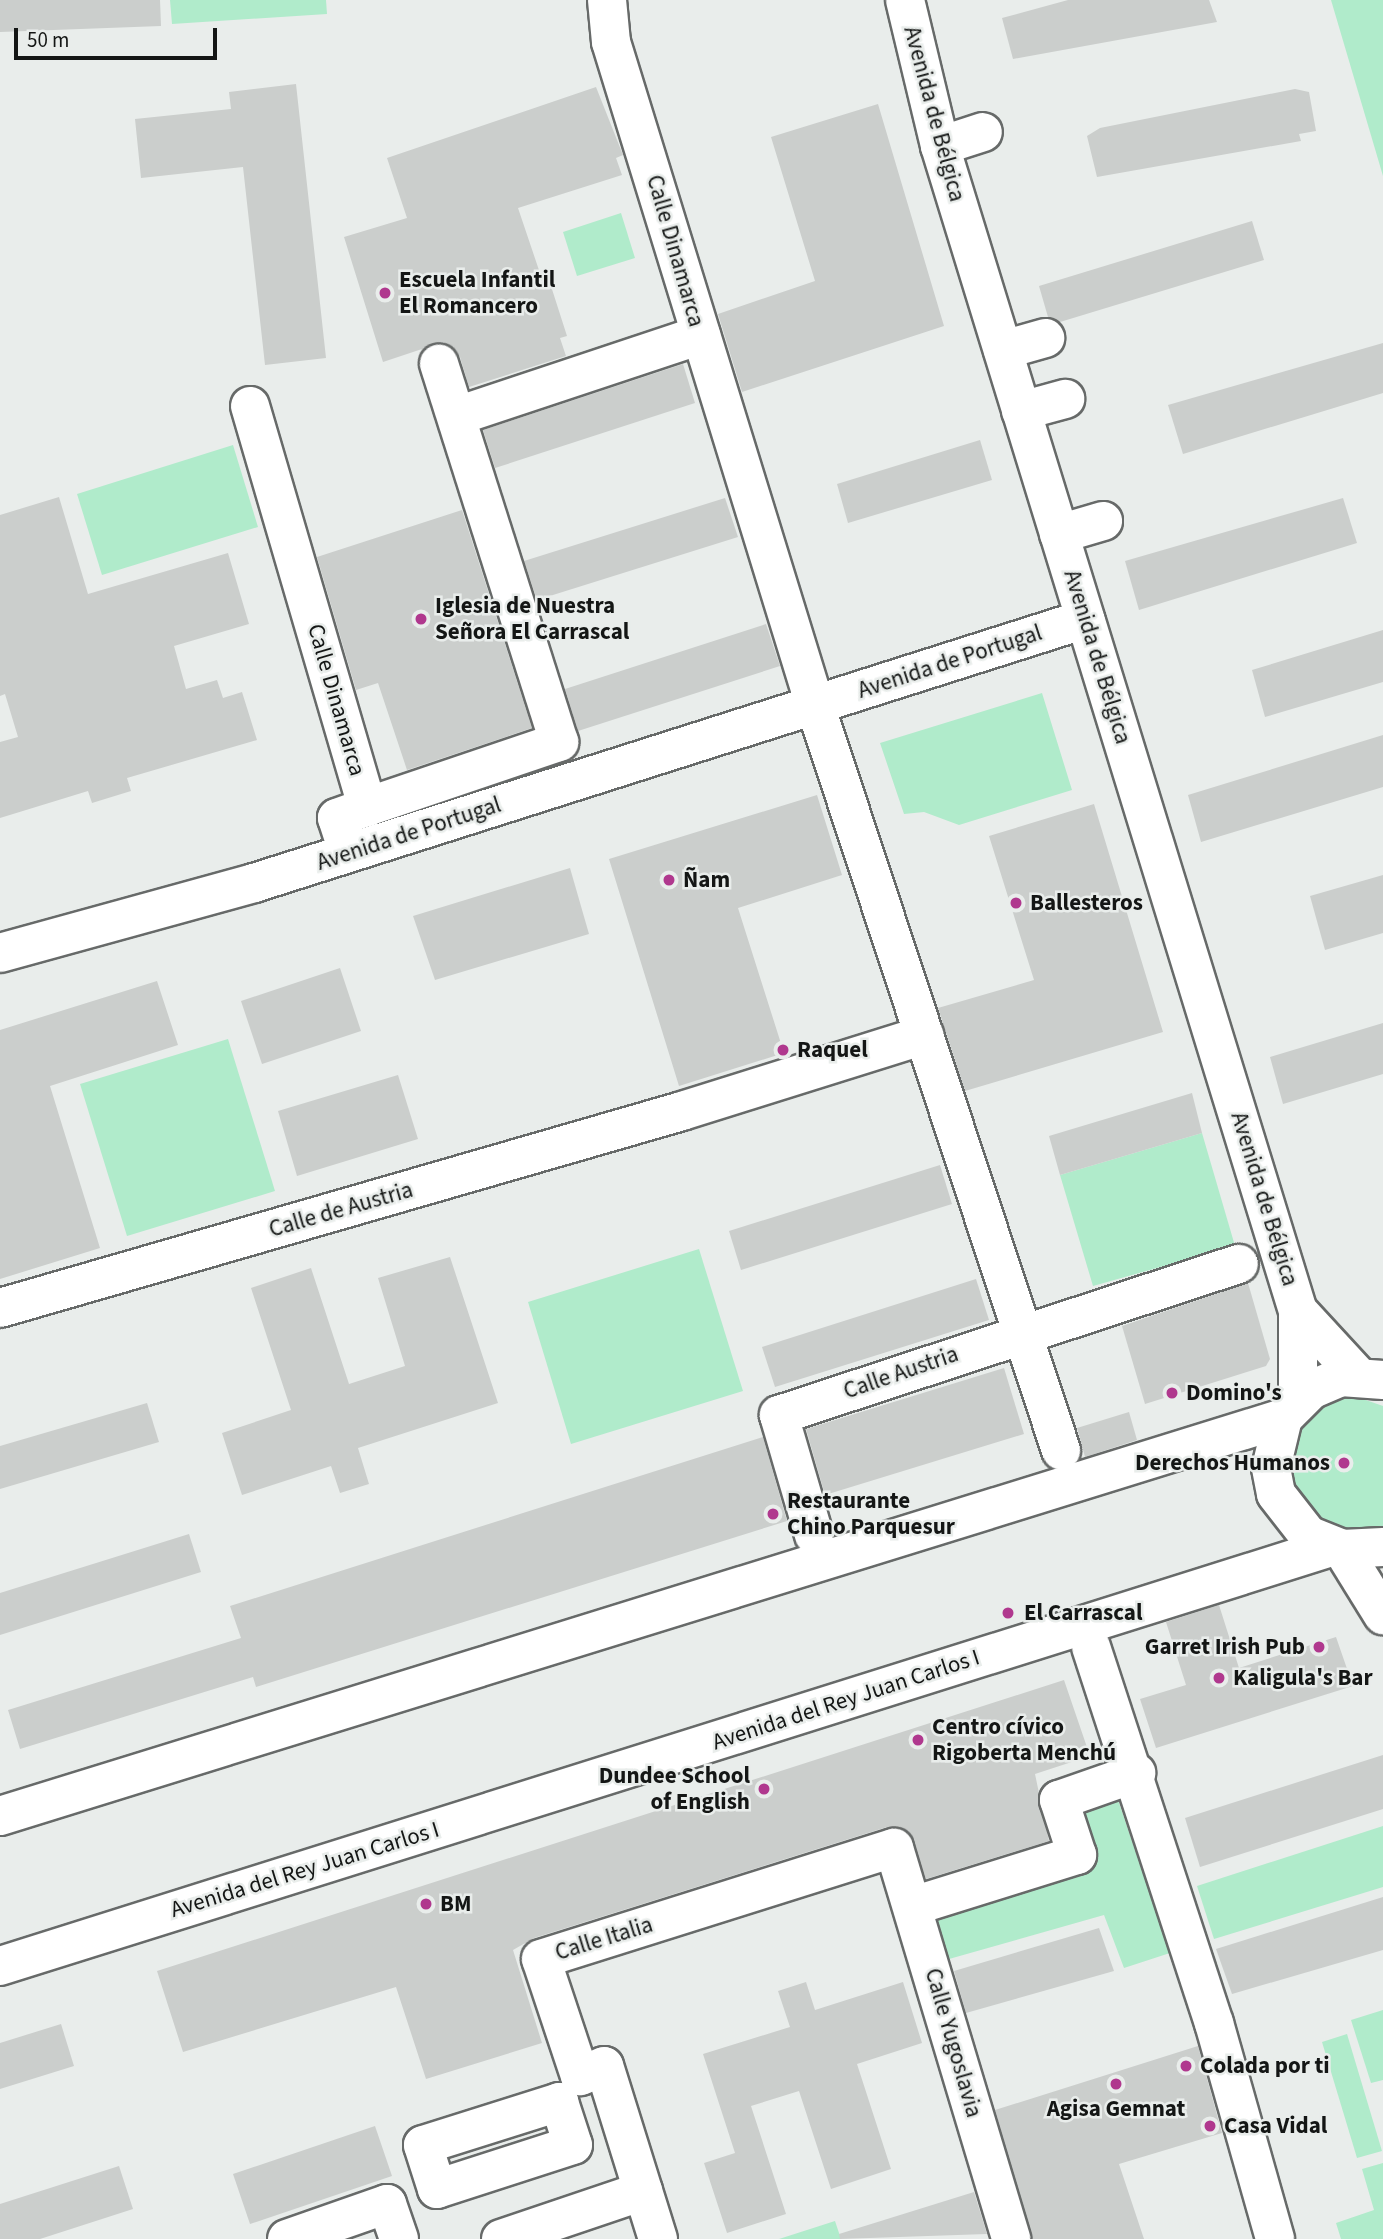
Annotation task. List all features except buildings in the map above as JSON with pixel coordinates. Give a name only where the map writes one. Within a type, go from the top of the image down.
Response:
[{"type":"street","name":"Calle Dinamarca","points":[[457,416],[701,335],[611,41],[607,0]]},
{"type":"street","name":"Avenida de Bélgica","points":[[905,0],[940,146],[1298,1311]]},
{"type":"street","points":[[940,146],[984,132]]},
{"type":"street","points":[[701,335],[815,705],[1060,1450]]},
{"type":"street","points":[[1003,350],[1045,338]]},
{"type":"street","points":[[367,807],[559,742],[439,364]]},
{"type":"street","points":[[1021,411],[1065,399]]},
{"type":"street","name":"Calle Dinamarca","points":[[250,406],[367,807],[337,818],[348,852]]},
{"type":"street","points":[[1059,534],[1103,521]]},
{"type":"street","name":"Avenida de Portugal","points":[[0,953],[348,852],[1085,620]]},
{"type":"street","name":"Calle de Austria","points":[[0,1308],[682,1111],[924,1034]]},
{"type":"street","name":"Calle Austria","points":[[814,1535],[779,1415],[1022,1331],[1239,1264]]},
{"type":"street","points":[[1298,1311],[1375,1376]]},
{"type":"street","points":[[1298,1311],[1291,1409],[1272,1455],[1276,1494],[1308,1535],[1337,1548],[1383,1615]]},
{"type":"street","points":[[0,1816],[1291,1409],[1325,1382],[1375,1376]]},
{"type":"street","name":"Avenida del Rey Juan Carlos I","points":[[0,1966],[1337,1548],[1383,1547]]},
{"type":"street","points":[[1091,1647],[1136,1773],[1214,2022],[1275,2239]]},
{"type":"street","points":[[913,1906],[1077,1855],[1059,1800],[1136,1773]]},
{"type":"street","name":"Calle Yugoslavia","points":[[894,1848],[1011,2239]]},
{"type":"street","name":"Calle Italia","points":[[658,2239],[604,2066],[580,2076],[541,1959],[894,1848]]},
{"type":"street","points":[[287,2239],[393,2221],[437,2189]]},
{"type":"street","points":[[501,2239],[643,2191]]},
{"type":"green space","points":[[170,0],[326,0],[327,14],[172,24]]},
{"type":"green space","points":[[1331,0],[1383,0],[1383,176]]},
{"type":"green space","points":[[621,213],[635,258],[577,276],[563,232]]},
{"type":"green space","points":[[233,445],[258,527],[102,575],[77,494]]},
{"type":"green space","points":[[1042,693],[1072,790],[959,825],[924,812],[904,814],[880,743]]},
{"type":"green space","points":[[228,1039],[275,1191],[127,1236],[80,1084]]},
{"type":"green space","points":[[1202,1133],[1235,1246],[1093,1286],[1060,1175]]},
{"type":"green space","points":[[699,1249],[743,1391],[571,1444],[528,1302]]},
{"type":"green space","points":[[1357,1397],[1383,1406],[1383,1527],[1346,1537],[1289,1505],[1283,1440],[1295,1421],[1333,1398]]},
{"type":"green space","points":[[1117,1797],[1170,1953],[1124,1968],[1104,1915],[942,1961],[927,1911],[1095,1857],[1078,1809]]},
{"type":"green space","points":[[1383,1826],[1383,1887],[1214,1939],[1197,1886]]},
{"type":"green space","points":[[1383,2010],[1383,2080],[1371,2083],[1351,2020]]},
{"type":"green space","points":[[1347,2034],[1382,2151],[1357,2158],[1322,2042]]},
{"type":"green space","points":[[1383,2163],[1383,2239],[1341,2239],[1336,2223],[1374,2210],[1362,2169]]},
{"type":"green space","points":[[835,2221],[841,2239],[779,2239]]},
{"type":"place","name":"Escuela Infantil El Romancero","points":[[385,293]]},
{"type":"place","name":"Iglesia de Nuestra Señora El Carrascal","points":[[421,619]]},
{"type":"place","name":"Ñam","points":[[669,880]]},
{"type":"place","name":"Ballesteros","points":[[1016,903]]},
{"type":"place","name":"Raquel","points":[[783,1050]]},
{"type":"place","name":"Domino's","points":[[1172,1393]]},
{"type":"place","name":"Derechos Humanos","points":[[1344,1463]]},
{"type":"place","name":"Restaurante Chino Parquesur","points":[[773,1514]]},
{"type":"place","name":"El Carrascal","points":[[1008,1613]]},
{"type":"place","name":"Garret Irish Pub","points":[[1319,1647]]},
{"type":"place","name":"Kaligula's Bar","points":[[1219,1678]]},
{"type":"place","name":"Centro cívico Rigoberta Menchú","points":[[918,1740]]},
{"type":"place","name":"Dundee School of English","points":[[764,1789]]},
{"type":"place","name":"BM","points":[[426,1904]]},
{"type":"place","name":"Colada por ti","points":[[1186,2066]]},
{"type":"place","name":"Agisa Gemnat","points":[[1116,2084]]},
{"type":"place","name":"Casa Vidal","points":[[1210,2126]]}]
